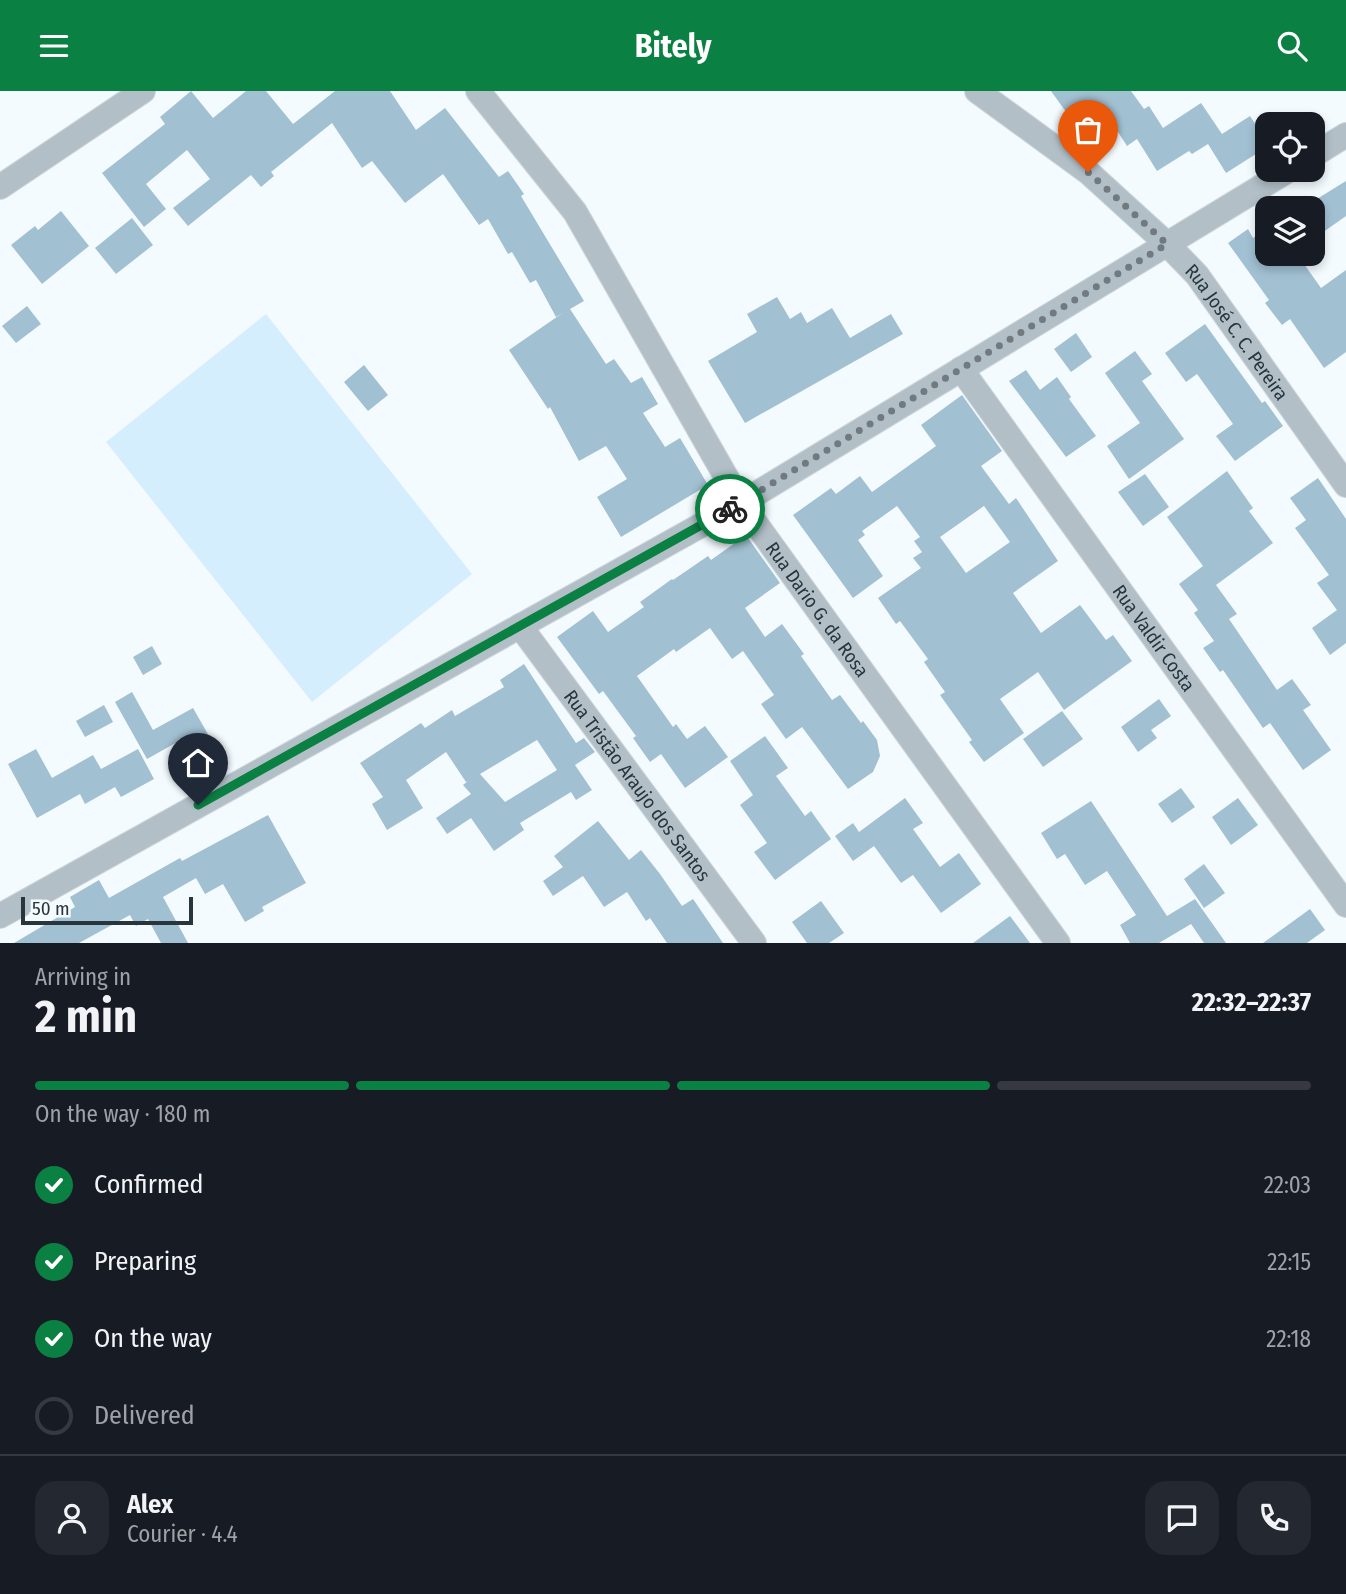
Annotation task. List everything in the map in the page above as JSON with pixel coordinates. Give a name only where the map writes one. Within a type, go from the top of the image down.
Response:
[{"type":"street","points":[[0,187],[143,91]]},
{"type":"street","name":"Rua Dario G. da Rosa","points":[[478,91],[575,212],[741,503],[1058,943]]},
{"type":"street","name":"Rua José C. C. Pereira","points":[[977,91],[1088,172],[1198,275],[1346,485]]},
{"type":"street","points":[[1325,148],[1346,135]]},
{"type":"street","points":[[0,916],[741,503],[1269,182]]},
{"type":"street","name":"Rua Valdir Costa","points":[[961,369],[1346,905]]},
{"type":"street","name":"Rua Tristão Araujo dos Santos","points":[[520,626],[754,943]]},
{"type":"shaded area","points":[[266,314],[472,574],[312,702],[106,442]]},
{"type":"building","points":[[191,91],[213,118],[246,91],[266,91],[293,124],[335,91],[390,91],[416,130],[445,108],[499,177],[508,171],[524,194],[521,196],[584,301],[570,309],[606,364],[614,359],[631,383],[642,377],[658,404],[643,413],[665,447],[680,438],[708,485],[621,537],[597,497],[627,479],[606,446],[579,461],[550,407],[548,409],[509,350],[564,312],[556,317],[536,280],[530,283],[512,252],[508,254],[488,219],[479,225],[443,174],[405,203],[372,161],[362,168],[332,123],[271,172],[274,176],[261,187],[251,175],[188,226],[173,208],[210,179],[187,150],[146,184],[166,209],[144,227],[102,173],[165,124],[160,117]]},
{"type":"building","points":[[1051,91],[1131,91],[1144,109],[1149,106],[1163,128],[1201,103],[1222,134],[1250,116],[1255,124],[1255,155],[1226,173],[1208,144],[1192,154],[1189,151],[1157,171],[1137,139],[1127,146],[1100,104],[1074,123]]},
{"type":"building","points":[[1346,181],[1346,216],[1325,231],[1325,196],[1322,196]]},
{"type":"building","points":[[61,211],[89,246],[42,284],[11,245],[35,226],[38,230]]},
{"type":"building","points":[[132,218],[153,245],[116,274],[95,248]]},
{"type":"building","points":[[1248,229],[1253,238],[1255,237],[1255,266],[1305,266],[1321,288],[1346,270],[1346,352],[1324,368],[1290,319],[1282,325],[1265,303],[1269,300],[1228,243]]},
{"type":"building","points":[[777,297],[790,319],[801,312],[807,323],[832,308],[850,338],[891,314],[903,334],[745,423],[708,361],[757,332],[747,314]]},
{"type":"building","points":[[27,306],[41,324],[16,343],[2,326]]},
{"type":"building","points":[[1205,324],[1262,403],[1265,401],[1283,426],[1235,461],[1216,436],[1233,424],[1197,374],[1186,382],[1165,353]]},
{"type":"building","points":[[1076,333],[1092,357],[1071,372],[1054,349]]},
{"type":"building","points":[[1135,351],[1152,374],[1142,381],[1184,439],[1129,479],[1107,446],[1140,423],[1105,373]]},
{"type":"building","points":[[364,365],[388,395],[368,411],[344,382]]},
{"type":"building","points":[[1026,370],[1040,390],[1057,377],[1071,397],[1069,399],[1096,436],[1066,457],[1009,381]]},
{"type":"building","points":[[962,395],[1002,451],[981,466],[1009,504],[1016,498],[1058,561],[1013,593],[1041,633],[1080,605],[1106,640],[1113,635],[1132,661],[1064,710],[1038,672],[1000,699],[1024,733],[984,762],[940,695],[945,692],[924,662],[928,659],[900,621],[896,624],[878,598],[921,568],[913,558],[922,552],[914,541],[920,537],[897,506],[862,531],[865,535],[858,540],[883,576],[853,598],[793,515],[831,488],[836,494],[860,476],[872,492],[936,446],[921,425]],"holes":[[[984,506],[1010,542],[966,573],[940,537]]]},
{"type":"building","points":[[1227,471],[1253,508],[1249,511],[1273,543],[1216,585],[1237,614],[1229,619],[1277,690],[1292,679],[1311,705],[1303,710],[1331,750],[1303,770],[1270,723],[1263,728],[1223,670],[1220,672],[1203,648],[1214,641],[1194,613],[1198,610],[1179,584],[1203,566],[1167,517]]},
{"type":"building","points":[[1145,474],[1169,507],[1143,526],[1118,492]]},
{"type":"building","points":[[1318,478],[1346,519],[1346,643],[1330,655],[1312,628],[1337,610],[1317,583],[1329,575],[1295,528],[1306,520],[1290,498]]},
{"type":"building","points":[[746,535],[780,583],[745,608],[765,637],[782,624],[832,700],[840,695],[877,740],[880,756],[873,772],[848,789],[802,727],[786,739],[761,704],[774,695],[743,651],[732,659],[710,628],[676,652],[674,649],[637,676],[673,727],[676,724],[687,739],[705,726],[728,757],[685,788],[661,754],[650,762],[633,738],[636,736],[603,691],[599,694],[557,637],[593,611],[608,632],[644,607],[640,602],[672,579],[708,556],[711,560]]},
{"type":"building","points":[[152,646],[162,664],[143,675],[133,657]]},
{"type":"building","points":[[524,664],[576,743],[584,738],[595,752],[575,765],[592,790],[576,800],[571,792],[520,823],[524,830],[494,851],[471,818],[447,834],[436,818],[471,794],[463,785],[468,781],[466,782],[446,752],[406,780],[423,808],[387,830],[372,804],[383,797],[360,763],[421,723],[425,728],[452,710],[455,716],[504,687],[500,680]],"holes":[[[537,740],[557,770],[505,802],[480,774]]]},
{"type":"building","points":[[132,692],[153,730],[193,708],[209,736],[186,749],[181,740],[147,759],[115,702]]},
{"type":"building","points":[[1159,699],[1171,716],[1151,730],[1157,738],[1138,752],[1121,727]]},
{"type":"building","points":[[104,705],[113,722],[85,737],[76,721]]},
{"type":"building","points":[[1062,711],[1083,739],[1043,767],[1023,739]]},
{"type":"building","points":[[765,736],[788,768],[776,776],[805,816],[811,811],[831,839],[775,880],[754,852],[767,843],[740,805],[753,795],[730,761]]},
{"type":"building","points":[[36,749],[52,778],[93,755],[101,769],[138,749],[154,779],[121,797],[115,787],[85,804],[80,794],[37,818],[8,764]]},
{"type":"building","points":[[1181,788],[1195,807],[1172,823],[1158,804]]},
{"type":"building","points":[[905,798],[923,823],[913,829],[940,867],[959,853],[981,884],[941,913],[913,875],[901,883],[874,846],[853,861],[835,836],[853,823],[859,832]]},
{"type":"building","points":[[1238,798],[1258,825],[1231,845],[1212,817]]},
{"type":"building","points":[[1091,801],[1167,916],[1195,899],[1226,943],[1204,943],[1191,924],[1159,943],[1130,943],[1120,925],[1136,915],[1107,871],[1085,885],[1065,854],[1057,859],[1041,833]]},
{"type":"building","points":[[268,815],[306,883],[262,907],[264,911],[245,922],[223,884],[205,894],[196,878],[163,897],[188,943],[161,943],[148,919],[136,926],[130,915],[79,943],[14,943],[75,907],[70,897],[99,880],[109,898],[180,858],[182,861]]},
{"type":"building","points":[[598,821],[629,860],[641,850],[682,906],[693,899],[723,943],[667,943],[650,918],[646,921],[627,892],[604,907],[583,876],[553,896],[543,881],[563,867],[554,856]]},
{"type":"building","points":[[1204,864],[1225,893],[1204,908],[1184,879]]},
{"type":"building","points":[[821,901],[844,933],[829,943],[807,943],[792,922]]},
{"type":"building","points":[[1310,909],[1325,930],[1307,943],[1263,943]]},
{"type":"building","points":[[1010,916],[1030,943],[973,943]]},
{"type":"way so far","points":[[730,509],[1167,244],[1088,172]]},
{"type":"route","points":[[198,805],[730,509]]}]
